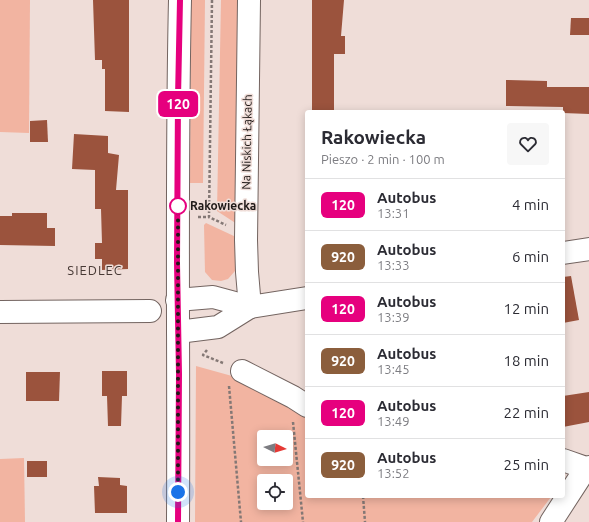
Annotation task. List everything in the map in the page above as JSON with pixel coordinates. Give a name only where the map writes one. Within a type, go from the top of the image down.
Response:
[{"type":"street","points":[[178,522],[177,300],[180,0]]},
{"type":"street","name":"Na Niskich Łąkach","points":[[249,0],[246,232],[250,308]]},
{"type":"street","points":[[565,253],[589,249]]},
{"type":"street","points":[[177,300],[214,296],[250,308]]},
{"type":"street","points":[[178,332],[218,327],[250,308],[305,298]]},
{"type":"street","points":[[0,312],[150,311]]},
{"type":"street","points":[[235,377],[300,401]]},
{"type":"street","points":[[551,522],[588,468],[565,461]]},
{"type":"path","points":[[212,0],[209,217],[240,232],[246,232]]},
{"type":"path","points":[[235,377],[241,522]]},
{"type":"path","points":[[300,401],[293,426],[303,522]]},
{"type":"path","points":[[363,498],[365,522]]},
{"type":"shaded area","points":[[0,0],[30,0],[29,133],[0,132]]},
{"type":"shaded area","points":[[191,0],[205,0],[203,183],[190,183]]},
{"type":"shaded area","points":[[221,0],[242,0],[240,226],[217,211]]},
{"type":"shaded area","points":[[206,223],[236,237],[235,271],[228,279],[221,281],[212,280],[205,272],[204,225]]},
{"type":"shaded area","points":[[196,366],[232,376],[289,401],[305,413],[305,498],[550,498],[532,522],[195,522]]},
{"type":"shaded area","points":[[24,458],[25,522],[0,522],[0,459]]},
{"type":"building","points":[[93,0],[129,0],[129,112],[105,111],[105,69],[102,69],[102,60],[95,60]]},
{"type":"building","points":[[312,0],[344,0],[341,36],[345,36],[345,54],[334,54],[334,110],[312,110]]},
{"type":"building","points":[[571,18],[589,18],[589,35],[570,35]]},
{"type":"building","points":[[506,80],[547,81],[547,87],[589,87],[589,114],[565,113],[563,107],[506,106]]},
{"type":"building","points":[[47,120],[48,142],[30,142],[30,121]]},
{"type":"building","points":[[74,134],[108,136],[108,153],[119,155],[116,190],[128,190],[128,269],[102,270],[102,259],[95,259],[95,243],[102,243],[101,209],[95,209],[95,170],[72,169]]},
{"type":"building","points":[[12,213],[47,213],[47,228],[55,228],[55,246],[0,245],[0,216],[12,216]]},
{"type":"building","points":[[571,276],[579,320],[565,323],[565,277]]},
{"type":"building","points":[[102,371],[127,371],[127,396],[122,396],[121,426],[108,426],[107,396],[102,396]]},
{"type":"building","points":[[26,372],[60,372],[59,401],[26,401]]},
{"type":"building","points":[[589,392],[589,422],[565,427],[565,396]]},
{"type":"building","points":[[27,461],[47,461],[47,477],[27,477]]},
{"type":"building","points":[[98,477],[120,478],[120,485],[127,486],[127,513],[95,513],[94,486],[99,486]]},
{"type":"bus line","name":"120","points":[[178,522],[179,374],[177,263],[180,0]]},
{"type":"place","name":"Rakowiecka","points":[[178,206]]},
{"type":"district","name":"SIEDLEC","points":[[95,270]]},
{"type":"route","points":[[178,206],[178,492]]}]
